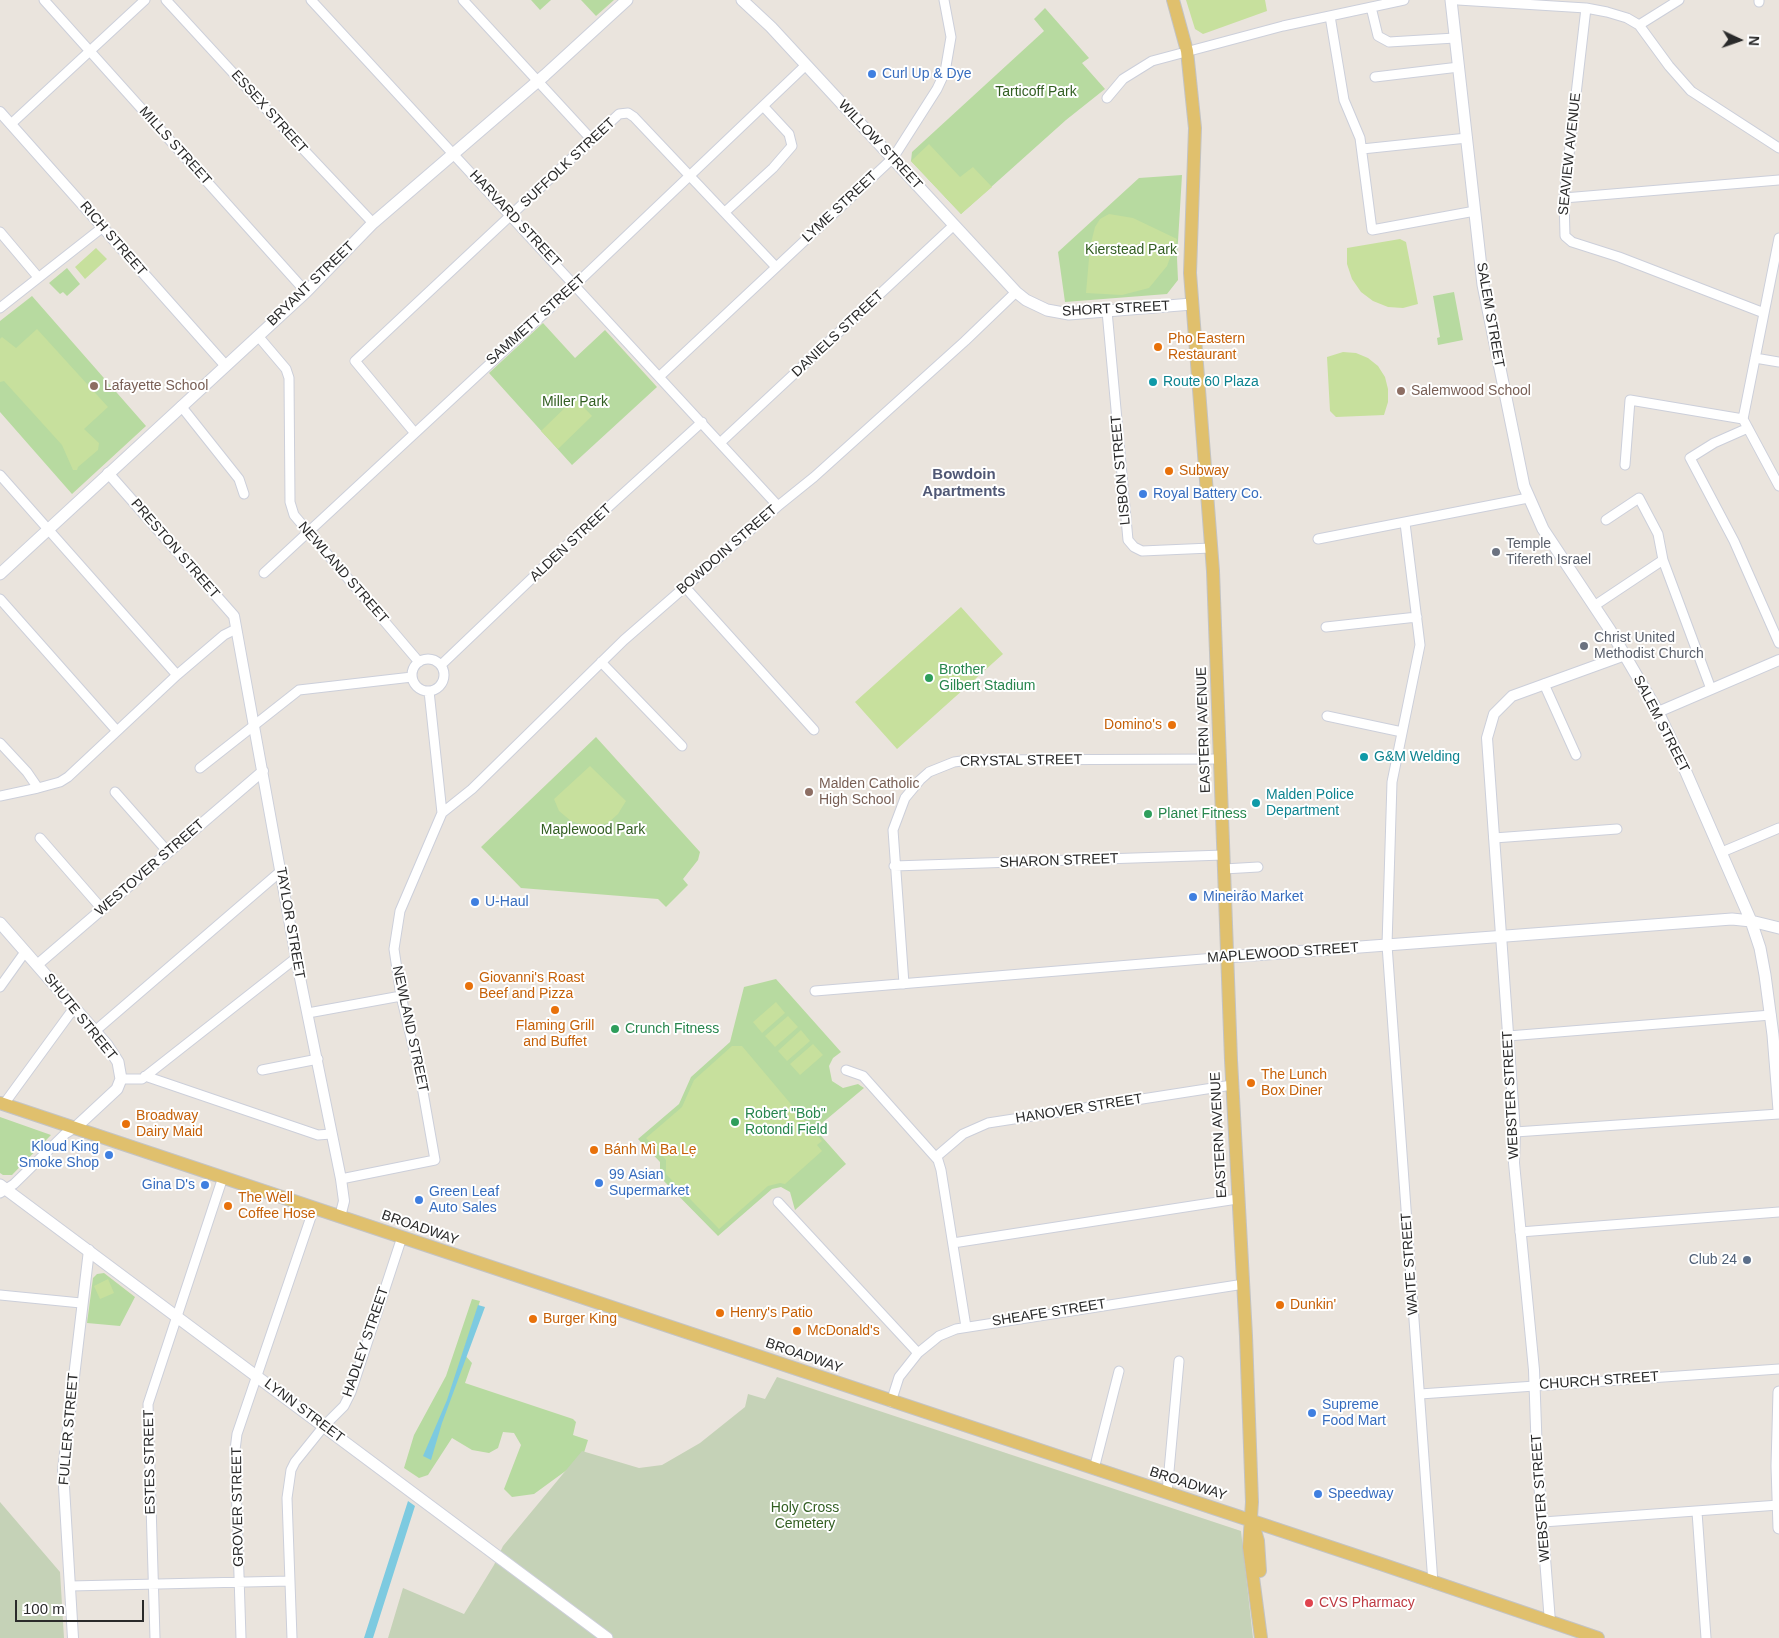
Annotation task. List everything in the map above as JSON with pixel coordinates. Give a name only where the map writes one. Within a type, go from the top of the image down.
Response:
[{"type":"main road","name":"BRYANT STREET","points":[[0,574],[306,292],[374,222],[454,155],[627,0]]},
{"type":"main road","name":"WILLOW STREET","points":[[742,0],[766,22],[1016,292]]},
{"type":"main road","name":"EASTERN AVENUE","points":[[1173,0],[1191,80],[1196,138],[1190,250],[1192,304],[1211,548],[1237,1199],[1244,1284],[1252,1522],[1258,1541],[1262,1638]]},
{"type":"main road","name":"SALEM STREET","points":[[1451,0],[1483,285],[1520,468],[1528,498],[1543,529],[1625,655],[1658,712],[1722,852],[1751,921],[1760,948],[1771,1015],[1779,1112]]},
{"type":"main road","name":"SHORT STREET","points":[[1016,292],[1035,305],[1054,312],[1069,314],[1192,304]]},
{"type":"main road","name":"MAPLEWOOD STREET","points":[[1227,957],[1732,920],[1751,921],[1779,928]]},
{"type":"main road","name":"SHUTE STREET","points":[[0,923],[115,1057],[121,1079]]},
{"type":"main road","points":[[75,1128],[115,1092],[121,1079]]},
{"type":"main road","name":"BROADWAY","points":[[2,1104],[1433,1582],[1590,1637]]},
{"type":"main road","name":"LYNN STREET","points":[[2,1189],[89,1250],[607,1638]]},
{"type":"main road","points":[[1779,1392],[1779,1528]]},
{"type":"street","name":"MILLS STREET","points":[[44,0],[306,292]]},
{"type":"street","points":[[11,124],[145,0]]},
{"type":"street","name":"ESSEX STREET","points":[[166,0],[303,149],[374,222]]},
{"type":"street","name":"HARVARD STREET","points":[[312,0],[510,217],[517,221],[576,284],[778,506]]},
{"type":"street","points":[[463,0],[592,140]]},
{"type":"street","name":"LYME STREET","points":[[660,376],[893,158],[937,89],[945,72],[950,37],[944,0]]},
{"type":"street","points":[[1107,98],[1116,85],[1137,68],[1186,51],[1404,0]]},
{"type":"street","points":[[1458,0],[1586,8],[1615,14],[1639,25],[1669,66],[1691,91],[1779,148]]},
{"type":"street","points":[[1639,25],[1679,0]]},
{"type":"street","points":[[1371,7],[1378,36],[1389,42],[1456,38]]},
{"type":"street","name":"SEAVIEW AVENUE","points":[[1586,8],[1564,198],[1565,236],[1572,242],[1619,257],[1764,313]]},
{"type":"street","points":[[1330,16],[1344,100],[1349,115],[1359,133],[1372,230],[1475,211]]},
{"type":"street","name":"SAMMETT STREET","points":[[264,573],[307,531],[576,284],[806,65]]},
{"type":"street","points":[[1375,77],[1459,67]]},
{"type":"street","points":[[724,212],[773,168],[792,146],[789,134],[764,107]]},
{"type":"street","name":"RICH STREET","points":[[0,112],[225,365]]},
{"type":"street","name":"SUFFOLK STREET","points":[[414,432],[355,361],[617,116],[629,114],[776,267]]},
{"type":"street","points":[[1362,149],[1467,138]]},
{"type":"street","points":[[1564,198],[1779,180]]},
{"type":"street","name":"DANIELS STREET","points":[[720,442],[954,225]]},
{"type":"street","points":[[0,308],[103,228]]},
{"type":"street","points":[[0,232],[38,277]]},
{"type":"street","points":[[1779,238],[1775,285],[1764,313],[1743,419],[1779,486]]},
{"type":"street","name":"BOWDOIN STREET","points":[[442,813],[472,789],[601,662],[778,506],[814,477],[919,383],[1016,292]]},
{"type":"street","name":"LISBON STREET","points":[[1107,311],[1128,540],[1134,547],[1142,551],[1211,548]]},
{"type":"street","name":"NEWLAND STREET","points":[[258,336],[288,375],[290,502],[294,515],[419,662]]},
{"type":"street","points":[[1755,358],[1779,362]]},
{"type":"street","points":[[1625,465],[1630,400],[1743,419]]},
{"type":"street","points":[[181,406],[239,479],[244,494]]},
{"type":"street","name":"ALDEN STREET","points":[[441,665],[570,541],[702,422]]},
{"type":"street","points":[[1748,428],[1714,443],[1690,458],[1734,541],[1779,643]]},
{"type":"street","name":"PRESTON STREET","points":[[108,473],[231,612],[236,629]]},
{"type":"street","points":[[0,475],[177,675]]},
{"type":"street","points":[[1318,539],[1528,498]]},
{"type":"street","points":[[1606,520],[1639,498],[1658,534],[1663,560],[1711,689]]},
{"type":"street","name":"WAITE STREET","points":[[1404,523],[1420,648],[1391,789],[1387,945],[1433,1582]]},
{"type":"street","points":[[1594,606],[1663,560]]},
{"type":"street","points":[[685,587],[814,730]]},
{"type":"street","points":[[0,599],[117,731]]},
{"type":"street","points":[[1326,627],[1416,616]]},
{"type":"street","points":[[0,796],[60,782],[68,777],[177,675],[224,635],[236,629]]},
{"type":"street","name":"TAYLOR STREET","points":[[236,629],[296,958],[341,1179],[344,1201],[340,1217]]},
{"type":"street","name":"WEBSTER STREET","points":[[1550,1622],[1534,1386],[1514,1163],[1515,1132],[1487,738],[1490,723],[1497,710],[1508,699],[1625,655]]},
{"type":"street","points":[[431,659],[441,665],[444,680],[438,688],[429,691],[418,688],[412,677],[413,668],[419,662],[431,659]]},
{"type":"street","points":[[1658,712],[1779,660]]},
{"type":"street","points":[[601,662],[682,746]]},
{"type":"street","points":[[200,768],[298,690],[412,677]]},
{"type":"street","points":[[1544,684],[1576,755]]},
{"type":"street","name":"NEWLAND STREET","points":[[341,1179],[435,1160],[420,1074],[401,996],[394,949],[398,918],[442,813],[429,691]]},
{"type":"street","points":[[1327,716],[1402,732]]},
{"type":"street","points":[[0,743],[27,772],[38,788]]},
{"type":"street","name":"CRYSTAL STREET","points":[[904,984],[894,866],[893,830],[899,809],[920,780],[929,772],[948,764],[980,759],[1220,759]]},
{"type":"street","name":"WESTOVER STREET","points":[[37,965],[263,771]]},
{"type":"street","points":[[115,792],[168,852]]},
{"type":"street","points":[[1722,852],[1779,828]]},
{"type":"street","points":[[1494,838],[1617,829]]},
{"type":"street","points":[[40,838],[102,908]]},
{"type":"street","name":"SHARON STREET","points":[[894,866],[1224,855]]},
{"type":"street","points":[[1224,869],[1258,867]]},
{"type":"street","points":[[94,1031],[281,871]]},
{"type":"street","points":[[0,987],[25,952]]},
{"type":"street","name":"MAPLEWOOD STREET","points":[[815,991],[1227,957]]},
{"type":"street","points":[[121,1079],[142,1079],[296,958]]},
{"type":"street","points":[[308,1013],[401,996]]},
{"type":"street","points":[[2,1104],[74,1008]]},
{"type":"street","points":[[1508,1036],[1771,1015]]},
{"type":"street","points":[[262,1070],[318,1060]]},
{"type":"street","points":[[846,1070],[863,1076],[936,1157],[941,1170],[966,1327]]},
{"type":"street","points":[[145,1076],[318,1135],[331,1134]]},
{"type":"street","name":"HANOVER STREET","points":[[936,1157],[963,1134],[988,1123],[1232,1085]]},
{"type":"street","points":[[1515,1132],[1779,1112]]},
{"type":"street","points":[[2,1189],[65,1134],[75,1128]]},
{"type":"street","name":"ESTES STREET","points":[[155,1638],[148,1404],[176,1316],[224,1178]]},
{"type":"street","points":[[952,1243],[1237,1199]]},
{"type":"street","points":[[778,1202],[918,1353]]},
{"type":"street","name":"GROVER STREET","points":[[241,1638],[235,1450],[237,1434],[314,1208]]},
{"type":"street","points":[[1520,1232],[1779,1212]]},
{"type":"street","name":"HADLEY STREET","points":[[292,1638],[288,1480],[295,1462],[324,1426],[344,1406],[351,1392],[402,1238]]},
{"type":"street","name":"FULLER STREET","points":[[73,1638],[63,1470],[81,1302],[89,1250]]},
{"type":"street","name":"SHEAFE STREET","points":[[891,1402],[899,1377],[918,1353],[939,1336],[966,1327],[1244,1284]]},
{"type":"street","points":[[0,1295],[81,1302]]},
{"type":"street","points":[[1167,1494],[1179,1361]]},
{"type":"street","name":"CHURCH STREET","points":[[1420,1394],[1779,1369]]},
{"type":"street","points":[[1094,1469],[1119,1371]]},
{"type":"street","points":[[1543,1522],[1778,1505]]},
{"type":"street","points":[[1697,1512],[1706,1638]]},
{"type":"street","points":[[70,1586],[290,1581]]},
{"type":"green space","points":[[531,0],[551,0],[540,10]]},
{"type":"green space","points":[[581,0],[614,0],[596,16]]},
{"type":"green space","points":[[1186,0],[1265,0],[1267,11],[1203,34],[1195,29]]},
{"type":"green space","name":"Tarticoff Park","points":[[1045,8],[1089,58],[1082,63],[1105,89],[1066,120],[961,214],[911,161],[912,152],[1044,31],[1034,19]]},
{"type":"green space","points":[[929,144],[960,177],[973,167],[992,187],[961,214],[911,161]]},
{"type":"green space","name":"Kierstead Park","points":[[1182,175],[1177,258],[1178,280],[1167,294],[1065,302],[1058,252],[1139,178]]},
{"type":"green space","points":[[1109,214],[1133,218],[1177,239],[1167,266],[1149,288],[1122,295],[1086,293],[1090,247],[1095,227],[1100,219]]},
{"type":"green space","points":[[1400,239],[1406,242],[1418,304],[1403,308],[1388,307],[1373,301],[1361,292],[1352,279],[1347,264],[1347,248]]},
{"type":"green space","points":[[96,248],[107,259],[85,279],[75,267]]},
{"type":"green space","points":[[67,268],[80,284],[67,296],[63,292],[60,294],[49,283]]},
{"type":"green space","points":[[1454,292],[1463,340],[1438,345],[1437,338],[1440,337],[1433,296]]},
{"type":"green space","points":[[32,296],[146,426],[72,494],[0,412],[0,321]]},
{"type":"green space","name":"Miller Park","points":[[543,323],[575,358],[605,330],[657,387],[572,465],[489,373]]},
{"type":"green space","points":[[37,329],[108,407],[84,429],[99,443],[98,450],[77,470],[73,470],[62,445],[4,381],[0,382],[0,339],[2,337],[16,348]]},
{"type":"green space","points":[[1343,352],[1356,353],[1368,358],[1378,366],[1385,377],[1388,389],[1388,402],[1384,415],[1336,417],[1330,411],[1327,357]]},
{"type":"green space","points":[[575,398],[592,416],[558,449],[541,431]]},
{"type":"green space","name":"Brother Gilbert Stadium","points":[[961,607],[1003,654],[897,749],[855,702]]},
{"type":"green space","name":"Maplewood Park","points":[[596,737],[700,852],[698,860],[683,879],[688,885],[666,907],[658,899],[521,888],[481,847]]},
{"type":"green space","points":[[590,766],[626,801],[618,814],[608,823],[589,827],[571,821],[559,811],[554,799]]},
{"type":"green space","points":[[776,979],[841,1052],[833,1058],[829,1066],[832,1081],[843,1088],[858,1084],[864,1088],[815,1129],[846,1164],[795,1210],[790,1192],[781,1187],[772,1189],[718,1236],[660,1177],[660,1162],[638,1139],[679,1104],[691,1077],[730,1042],[744,987]]},
{"type":"green space","points":[[776,1002],[785,1013],[762,1033],[753,1022]]},
{"type":"green space","points":[[788,1016],[798,1027],[775,1047],[765,1036]]},
{"type":"green space","points":[[801,1030],[810,1041],[787,1061],[778,1051]]},
{"type":"green space","points":[[813,1044],[823,1055],[800,1075],[790,1064]]},
{"type":"green space","name":"Robert \"Bob\" Rotondi Field","points":[[732,1046],[742,1046],[822,1141],[817,1145],[822,1151],[785,1184],[780,1183],[768,1186],[719,1229],[666,1174],[666,1160],[646,1138],[682,1107],[694,1080]]},
{"type":"green space","points":[[0,1117],[51,1135],[12,1175],[0,1173]]},
{"type":"green space","points":[[104,1273],[135,1297],[120,1326],[87,1323],[93,1278],[97,1274]]},
{"type":"green space","points":[[108,1279],[114,1293],[100,1299],[94,1286]]},
{"type":"green space","points":[[472,1299],[480,1301],[463,1353],[472,1363],[465,1383],[573,1419],[576,1422],[573,1435],[588,1440],[582,1459],[534,1494],[512,1497],[504,1489],[521,1445],[514,1433],[503,1432],[498,1448],[489,1453],[472,1450],[452,1438],[428,1475],[419,1478],[404,1468],[414,1435],[446,1376]]},
{"type":"green space","name":"Holy Cross Cemetery","points":[[777,1377],[1241,1531],[1253,1638],[388,1638],[403,1588],[464,1614],[494,1565],[503,1546],[582,1451],[639,1468],[662,1465],[700,1443],[745,1407],[748,1394],[765,1399]]},
{"type":"green space","points":[[0,1502],[60,1572],[64,1638],[0,1638]]},
{"type":"water","points":[[478,1305],[485,1307],[442,1423],[431,1460],[423,1456],[447,1400]]},
{"type":"water","points":[[408,1501],[415,1506],[373,1638],[364,1638]]},
{"type":"place","name":"Curl Up & Dye","points":[[872,74]]},
{"type":"place","name":"Pho Eastern Restaurant","points":[[1158,347]]},
{"type":"place","name":"Route 60 Plaza","points":[[1153,382]]},
{"type":"place","name":"Lafayette School","points":[[94,386]]},
{"type":"place","name":"Salemwood School","points":[[1401,391]]},
{"type":"place","name":"Subway","points":[[1169,471]]},
{"type":"place","name":"Royal Battery Co.","points":[[1143,494]]},
{"type":"place","name":"Temple Tifereth Israel","points":[[1496,552]]},
{"type":"place","name":"Christ United Methodist Church","points":[[1584,646]]},
{"type":"place","name":"Brother Gilbert Stadium","points":[[929,678]]},
{"type":"place","name":"Domino's","points":[[1172,725]]},
{"type":"place","name":"G&M Welding","points":[[1364,757]]},
{"type":"place","name":"Malden Catholic High School","points":[[809,792]]},
{"type":"place","name":"Malden Police Department","points":[[1256,803]]},
{"type":"place","name":"Planet Fitness","points":[[1148,814]]},
{"type":"place","name":"Mineirão Market","points":[[1193,897]]},
{"type":"place","name":"U-Haul","points":[[475,902]]},
{"type":"place","name":"Giovanni's Roast Beef and Pizza","points":[[469,986]]},
{"type":"place","name":"Flaming Grill and Buffet","points":[[555,1010]]},
{"type":"place","name":"Crunch Fitness","points":[[615,1029]]},
{"type":"place","name":"The Lunch Box Diner","points":[[1251,1083]]},
{"type":"place","name":"Robert \"Bob\" Rotondi Field","points":[[735,1122]]},
{"type":"place","name":"Broadway Dairy Maid","points":[[126,1124]]},
{"type":"place","name":"Bánh Mì Ba Lẹ","points":[[594,1150]]},
{"type":"place","name":"Kloud King Smoke Shop","points":[[109,1155]]},
{"type":"place","name":"99 Asian Supermarket","points":[[599,1183]]},
{"type":"place","name":"Gina D's","points":[[205,1185]]},
{"type":"place","name":"Green Leaf Auto Sales","points":[[419,1200]]},
{"type":"place","name":"The Well Coffee Hose","points":[[228,1206]]},
{"type":"place","name":"Club 24","points":[[1747,1260]]},
{"type":"place","name":"Dunkin'","points":[[1280,1305]]},
{"type":"place","name":"Henry's Patio","points":[[720,1313]]},
{"type":"place","name":"Burger King","points":[[533,1319]]},
{"type":"place","name":"McDonald's","points":[[797,1331]]},
{"type":"place","name":"Supreme Food Mart","points":[[1312,1413]]},
{"type":"place","name":"Speedway","points":[[1318,1494]]},
{"type":"place","name":"CVS Pharmacy","points":[[1309,1603]]},
{"type":"district","name":"Bowdoin Apartments","points":[[964,484]]}]
